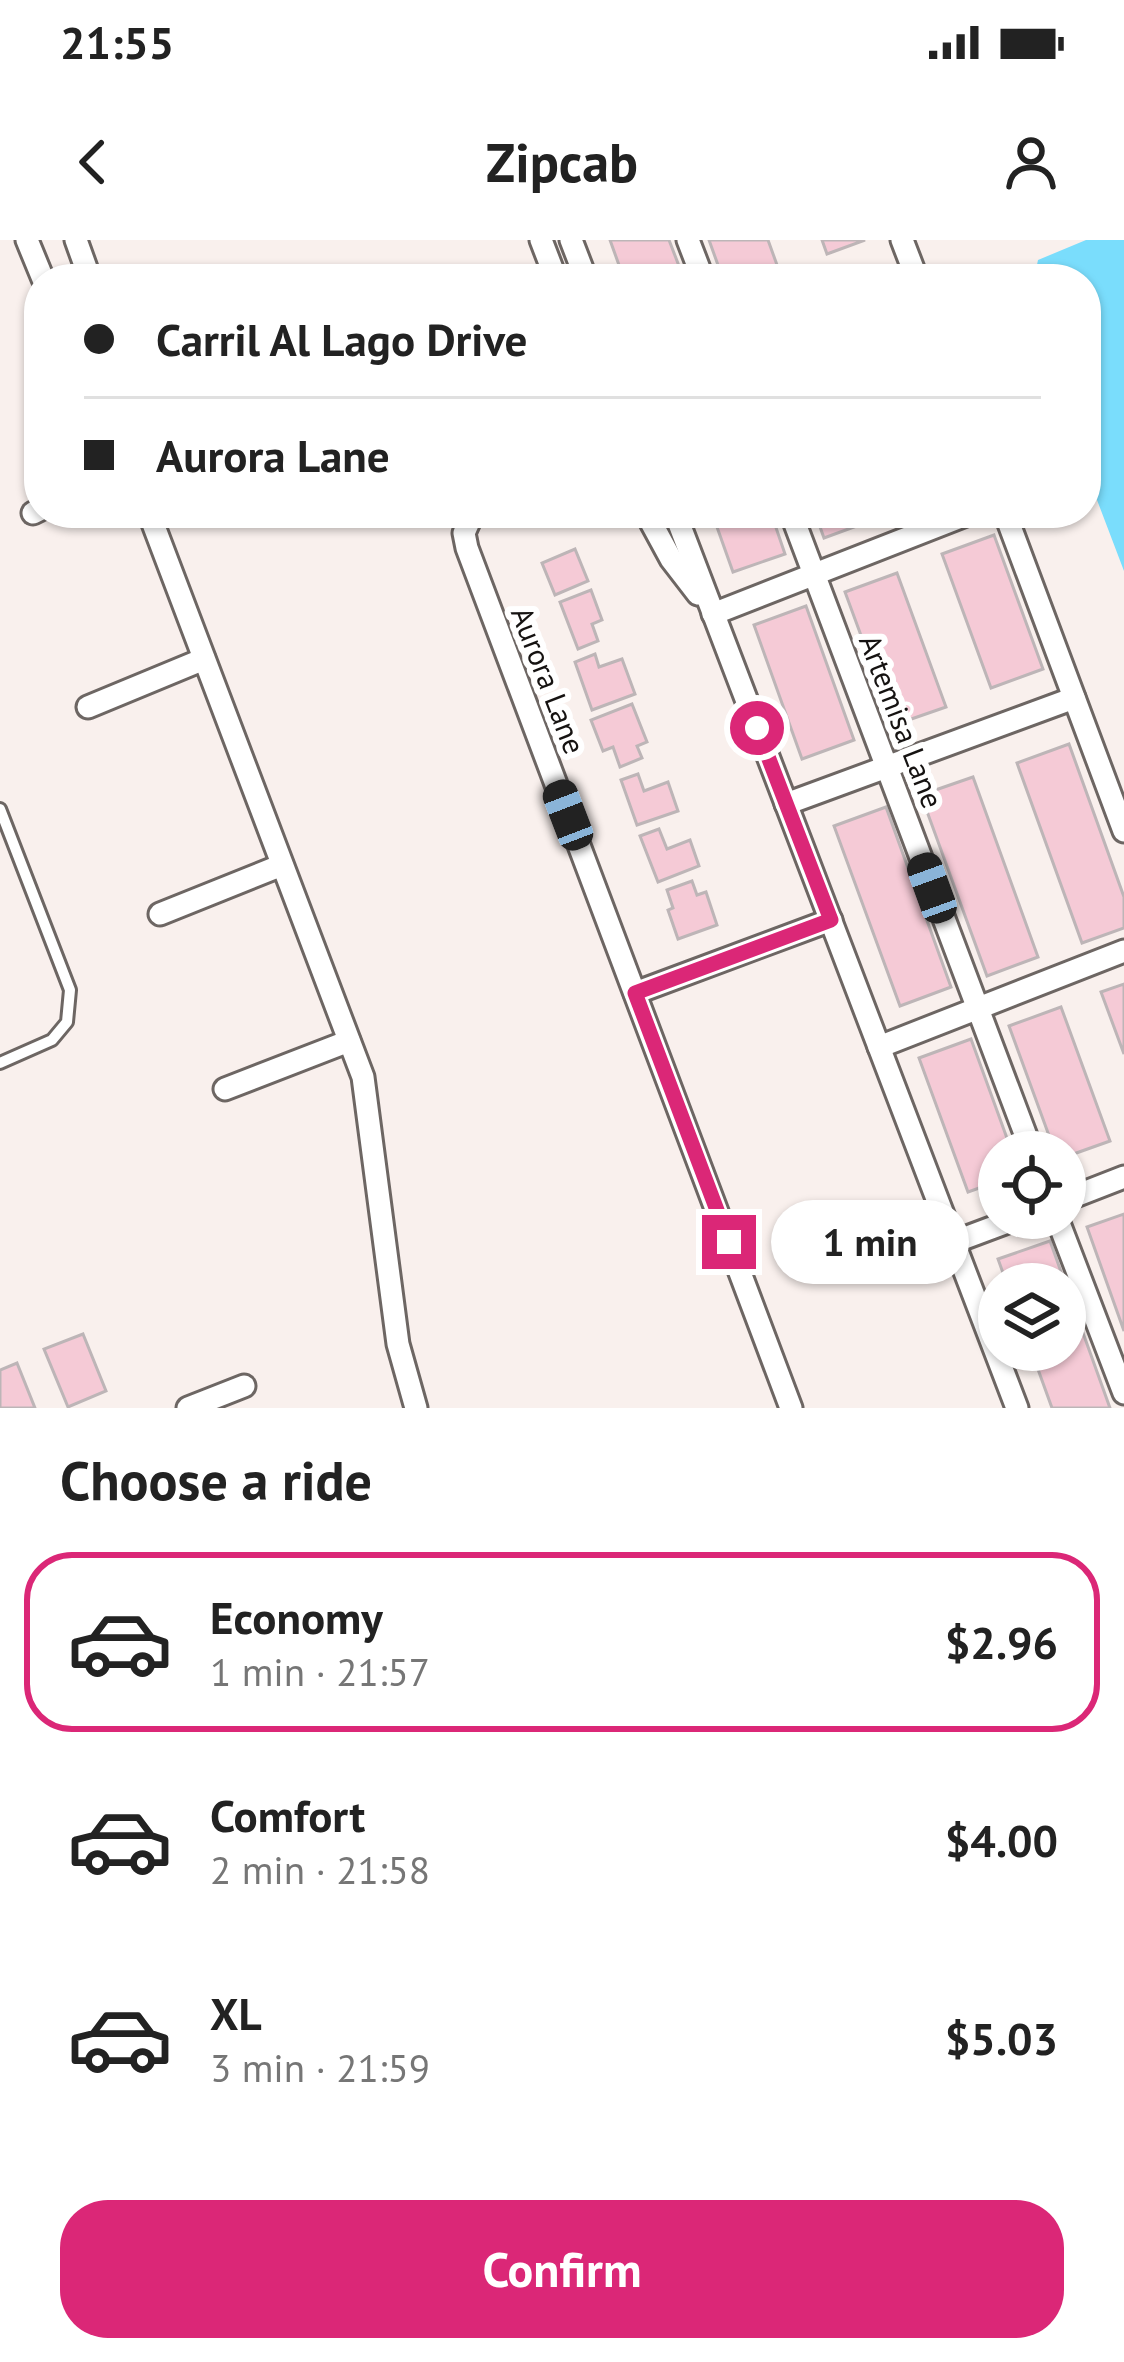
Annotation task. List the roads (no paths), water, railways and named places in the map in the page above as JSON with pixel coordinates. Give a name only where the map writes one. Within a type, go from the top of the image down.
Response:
[{"type":"street","points":[[155,528],[363,1077],[398,1344],[416,1408]]},
{"type":"street","name":"Aurora Lane","points":[[466,528],[467,548],[791,1408]]},
{"type":"street","points":[[654,528],[671,559],[713,614]]},
{"type":"street","points":[[681,528],[1017,1408]]},
{"type":"street","name":"Artemisa Lane","points":[[797,528],[1024,1131]]},
{"type":"street","points":[[713,614],[934,528]]},
{"type":"street","points":[[1010,528],[1124,831]]},
{"type":"street","points":[[88,707],[205,659]]},
{"type":"street","points":[[786,804],[1074,698]]},
{"type":"street","points":[[160,914],[282,865]]},
{"type":"street","points":[[635,993],[831,920]]},
{"type":"street","points":[[879,1047],[1124,951]]},
{"type":"street","points":[[225,1089],[349,1041]]},
{"type":"street","points":[[1086,1192],[1124,1177]]},
{"type":"street","points":[[954,1242],[978,1233]]},
{"type":"street","points":[[1065,1239],[1124,1393]]},
{"type":"street","points":[[188,1408],[244,1386]]},
{"type":"lane","points":[[0,808],[70,990],[67,1022],[52,1040],[0,1063]]},
{"type":"water","points":[[1086,240],[1124,240],[1124,571],[1101,510],[1101,264],[1037,264]]}]
